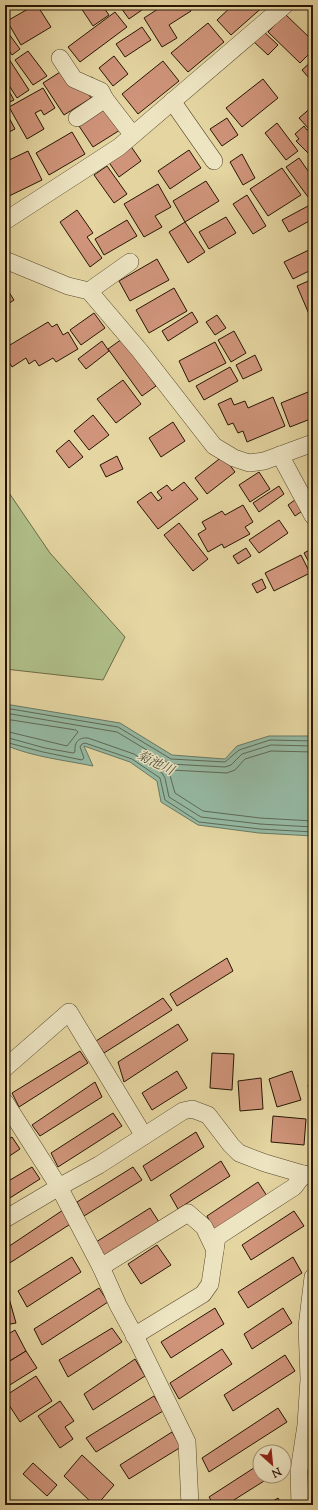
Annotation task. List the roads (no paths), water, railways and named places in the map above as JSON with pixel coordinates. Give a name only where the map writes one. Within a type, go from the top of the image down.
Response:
[{"type":"street","points":[[5,221],[119,147],[132,134],[285,5]]},
{"type":"street","points":[[60,58],[74,79],[101,91],[105,99],[132,134]]},
{"type":"street","points":[[77,118],[105,99]]},
{"type":"street","points":[[172,101],[214,161]]},
{"type":"street","points":[[5,260],[68,286],[89,291],[140,351],[214,446],[234,458],[249,463],[264,460],[313,443]]},
{"type":"street","points":[[89,291],[130,262]]},
{"type":"street","points":[[280,455],[313,516]]},
{"type":"street","points":[[5,1068],[69,1012],[144,1136]]},
{"type":"street","points":[[7,1108],[59,1187],[101,1267],[118,1305],[187,1442],[190,1505]]},
{"type":"street","points":[[5,1219],[99,1165],[183,1111],[192,1109],[208,1115],[239,1153],[265,1163],[309,1175]]},
{"type":"street","points":[[134,1336],[203,1294],[210,1284],[217,1238],[294,1187],[309,1175]]},
{"type":"street","points":[[101,1267],[188,1213],[204,1227],[215,1250]]},
{"type":"street","points":[[300,1505],[299,1471],[310,1406],[307,1327],[313,1277]]},
{"type":"water","name":"菊池川","points":[[5,704],[120,723],[172,755],[225,759],[237,746],[269,736],[313,737],[313,836],[259,833],[198,825],[161,802],[157,781],[130,762],[84,746],[93,766],[38,755],[5,745]]}]
